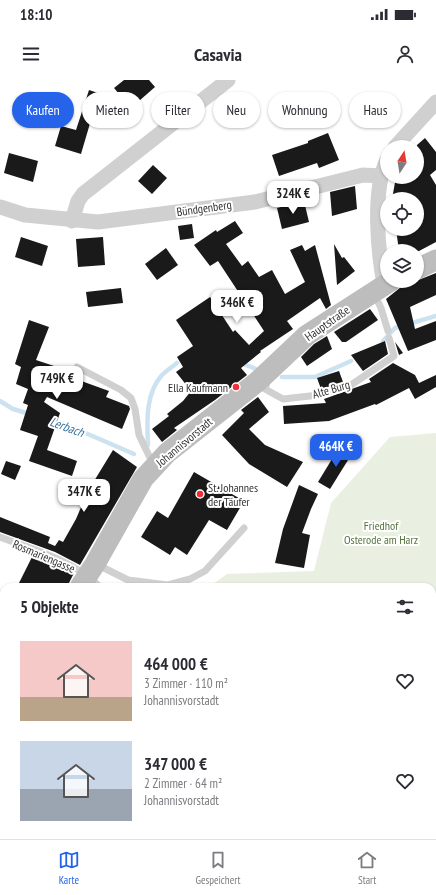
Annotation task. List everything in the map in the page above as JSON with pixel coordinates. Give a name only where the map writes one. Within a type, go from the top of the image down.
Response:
[{"type":"street","points":[[72,221],[78,201],[84,194],[228,80]]},
{"type":"street","points":[[401,140],[436,102]]},
{"type":"street","name":"Bündgenberg","points":[[0,207],[25,215],[72,221],[98,222],[255,202],[363,175],[380,176]]},
{"type":"street","points":[[380,182],[377,200],[380,244]]},
{"type":"street","points":[[424,266],[436,260]]},
{"type":"street","name":"Hauptstraße","points":[[270,370],[307,334],[380,288]]},
{"type":"street","name":"Johannisvorstadt","points":[[91,578],[143,479],[154,466],[168,452],[257,382],[270,370]]},
{"type":"lane","name":"Alte Burg","points":[[270,370],[265,390],[283,399],[319,395],[351,385],[394,356],[381,308],[383,288]]},
{"type":"lane","points":[[77,367],[121,390],[131,398],[135,409],[139,436],[154,466]]},
{"type":"lane","name":"Rosmariengasse","points":[[175,583],[190,579],[205,571],[244,528]]},
{"type":"lane","name":"Rosmariengasse","points":[[0,537],[49,556],[91,578],[152,583]]},
{"type":"green space","name":"Friedhof Osterode am Harz","points":[[436,433],[436,583],[215,583],[227,574],[314,571],[331,503],[390,437]]},
{"type":"building","points":[[124,80],[149,80],[155,87],[143,98],[143,92],[117,92],[114,88]]},
{"type":"building","points":[[82,112],[82,128],[89,128],[81,154],[55,146],[60,128],[76,130]]},
{"type":"building","points":[[328,133],[339,160],[319,168],[317,163],[279,176],[272,155],[308,143],[308,141]]},
{"type":"building","points":[[425,138],[436,152],[436,170],[430,175],[436,185],[436,242],[424,248],[424,244],[398,244],[397,236],[424,236],[424,192],[393,192],[395,184],[424,184],[424,140],[423,140]]},
{"type":"building","points":[[9,153],[38,161],[33,182],[4,173]]},
{"type":"building","points":[[153,165],[167,178],[152,194],[138,181]]},
{"type":"building","points":[[355,186],[357,209],[332,216],[330,192]]},
{"type":"building","points":[[304,201],[309,222],[282,229],[277,208]]},
{"type":"building","points":[[235,221],[243,233],[226,244],[242,266],[248,261],[259,277],[272,270],[285,294],[305,282],[290,250],[302,245],[305,251],[315,245],[331,305],[326,309],[320,298],[287,321],[293,329],[260,351],[261,352],[241,368],[247,375],[215,400],[174,428],[177,430],[162,442],[152,429],[169,416],[167,414],[183,401],[191,391],[176,372],[183,367],[177,357],[193,346],[176,320],[210,297],[233,332],[235,330],[249,345],[264,331],[218,261],[210,266],[194,245],[216,230],[217,232]]},
{"type":"building","points":[[192,224],[194,238],[180,240],[178,226]]},
{"type":"building","points":[[21,237],[48,246],[42,266],[15,257]]},
{"type":"building","points":[[103,237],[105,265],[78,267],[76,239]]},
{"type":"building","points":[[334,244],[342,258],[344,257],[355,271],[337,285]]},
{"type":"building","points":[[166,248],[178,265],[157,280],[145,264]]},
{"type":"building","points":[[436,273],[436,295],[410,307],[415,329],[436,321],[436,340],[408,351],[386,299],[400,288],[424,288],[424,278]]},
{"type":"building","points":[[121,288],[123,303],[88,307],[86,292]]},
{"type":"building","points":[[370,309],[378,320],[346,342],[342,342],[334,332]]},
{"type":"building","points":[[29,320],[49,327],[36,360],[75,373],[73,378],[109,391],[106,397],[129,406],[130,409],[122,429],[47,397],[44,402],[60,413],[47,450],[77,461],[72,476],[29,461],[38,436],[20,430],[28,405],[23,403],[28,389],[16,384],[21,367],[15,364]]},
{"type":"building","points":[[327,336],[332,349],[307,366],[301,357],[314,344]]},
{"type":"building","points":[[385,341],[388,354],[363,371],[351,355]]},
{"type":"building","points":[[395,342],[403,353],[399,355]]},
{"type":"building","points":[[393,363],[415,375],[419,383],[436,375],[436,387],[415,399],[409,388],[376,405],[375,404],[329,421],[284,424],[283,406],[326,403],[324,399],[371,382],[369,379]]},
{"type":"building","points":[[339,371],[343,382],[321,389],[317,378]]},
{"type":"building","points":[[258,397],[269,412],[249,429],[265,445],[303,462],[287,487],[249,464],[222,435],[244,413],[241,410]]},
{"type":"building","points":[[358,444],[330,489],[318,482],[332,459]]},
{"type":"building","points":[[113,450],[137,467],[80,565],[55,552],[0,532],[0,517],[50,537],[48,543],[55,546],[59,540],[63,542],[76,519],[88,491]]},
{"type":"building","points":[[6,461],[21,466],[15,480],[1,474]]},
{"type":"building","points":[[194,472],[244,501],[227,530],[209,520],[187,555],[175,547],[170,555],[141,537],[157,511],[168,518]]},
{"type":"building","points":[[299,485],[318,494],[302,533],[310,535],[304,568],[275,563],[283,529]]},
{"type":"building","points":[[33,555],[74,573],[69,583],[19,583]]},
{"type":"waterway","name":"Lerbach","points":[[383,341],[395,328],[436,316]]},
{"type":"waterway","name":"Lerbach","points":[[282,377],[315,377],[351,361]]},
{"type":"waterway","name":"Lerbach","points":[[148,445],[148,408],[152,391],[162,375],[177,363]]},
{"type":"waterway","name":"Lerbach","points":[[241,363],[256,369]]},
{"type":"waterway","name":"Lerbach","points":[[0,401],[13,409],[30,414]]},
{"type":"waterway","name":"Lerbach","points":[[53,421],[67,425],[134,454]]},
{"type":"place","name":"Ella Kaufmann","points":[[236,387]]},
{"type":"place","name":"St. Johannes der Täufer","points":[[200,494]]}]
